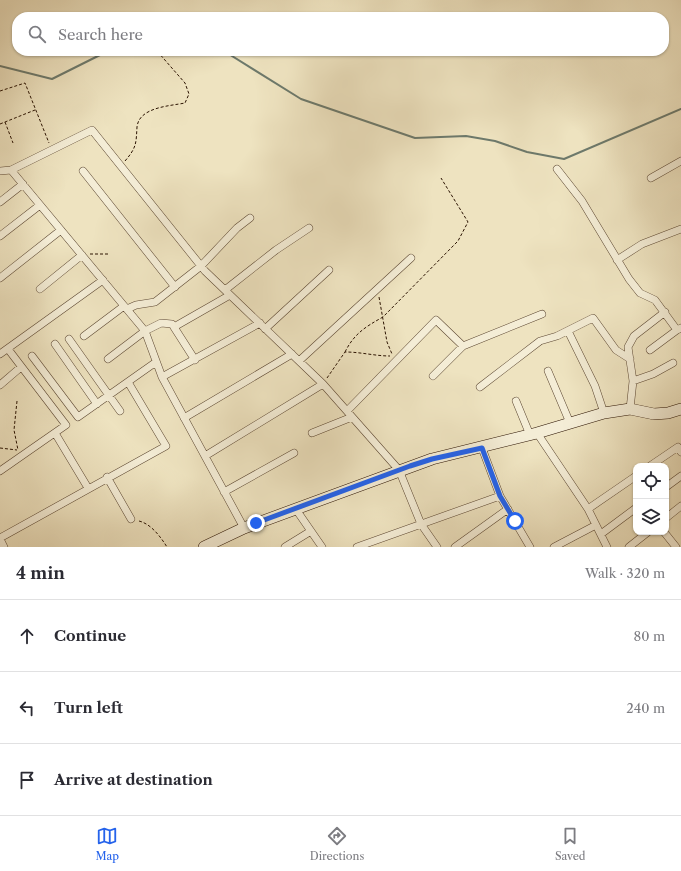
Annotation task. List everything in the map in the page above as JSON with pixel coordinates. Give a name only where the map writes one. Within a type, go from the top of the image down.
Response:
[{"type":"main road","points":[[204,547],[244,528],[295,508],[432,459],[482,448],[604,413],[630,409],[654,414],[668,413],[681,409]]},
{"type":"street","points":[[0,171],[11,170],[92,130],[201,266],[323,384],[399,470],[421,524],[437,547]]},
{"type":"street","points":[[652,178],[681,160]]},
{"type":"street","points":[[557,169],[582,201],[617,260],[640,293],[655,300],[679,329],[650,350]]},
{"type":"street","points":[[11,170],[145,331],[162,377],[244,528]]},
{"type":"street","points":[[83,171],[175,287]]},
{"type":"street","points":[[0,202],[23,184]]},
{"type":"street","points":[[0,236],[40,205]]},
{"type":"street","points":[[84,336],[126,308],[155,302],[201,266],[237,228],[250,218]]},
{"type":"street","points":[[174,327],[228,292],[276,250],[309,228]]},
{"type":"street","points":[[0,278],[61,230]]},
{"type":"street","points":[[617,260],[642,244],[680,231]]},
{"type":"street","points":[[40,289],[83,257]]},
{"type":"street","points":[[299,361],[411,258]]},
{"type":"street","points":[[265,329],[328,270]]},
{"type":"street","points":[[0,354],[103,280]]},
{"type":"street","points":[[630,409],[633,381],[628,347],[634,336],[665,312]]},
{"type":"street","points":[[433,376],[463,346],[542,314]]},
{"type":"street","points":[[480,386],[540,341],[568,331],[593,318],[616,350],[630,359]]},
{"type":"street","points":[[347,411],[436,320],[463,346]]},
{"type":"street","points":[[108,359],[145,331],[161,322],[172,324],[195,360]]},
{"type":"street","points":[[162,377],[260,323]]},
{"type":"street","points":[[568,331],[595,386],[604,413]]},
{"type":"street","points":[[69,338],[108,396],[120,411]]},
{"type":"street","points":[[55,344],[97,404]]},
{"type":"street","points":[[0,471],[66,426],[8,349]]},
{"type":"street","points":[[184,418],[292,354]]},
{"type":"street","points":[[32,356],[78,417],[156,362]]},
{"type":"street","points":[[633,381],[653,374],[673,363]]},
{"type":"street","points":[[0,385],[21,367]]},
{"type":"street","points":[[548,371],[570,423]]},
{"type":"street","points":[[4,547],[0,538],[107,477],[166,446],[128,382]]},
{"type":"street","points":[[205,456],[323,384]]},
{"type":"street","points":[[516,401],[534,434],[588,509],[607,547]]},
{"type":"street","points":[[312,433],[352,417]]},
{"type":"street","points":[[55,433],[88,488]]},
{"type":"street","points":[[654,463],[678,447],[681,452]]},
{"type":"street","points":[[482,448],[500,496],[530,547]]},
{"type":"street","points":[[224,492],[294,453]]},
{"type":"street","points":[[669,485],[681,476]]},
{"type":"street","points":[[107,477],[131,519]]},
{"type":"street","points":[[588,509],[633,478]]},
{"type":"street","points":[[356,547],[500,496]]},
{"type":"street","points":[[669,516],[681,506]]},
{"type":"street","points":[[295,508],[322,547]]},
{"type":"street","points":[[455,547],[508,508]]},
{"type":"street","points":[[601,534],[633,510]]},
{"type":"street","points":[[554,547],[596,525]]},
{"type":"street","points":[[285,547],[311,531]]},
{"type":"street","points":[[629,547],[644,535]]},
{"type":"street","points":[[666,535],[676,547]]},
{"type":"path","points":[[121,166],[130,155],[138,141],[137,125],[143,116],[153,110],[185,103],[189,94],[185,83],[162,56]]},
{"type":"path","points":[[0,91],[25,83],[52,150]]},
{"type":"path","points":[[0,124],[36,110]]},
{"type":"path","points":[[5,122],[13,143]]},
{"type":"path","points":[[323,384],[345,352],[352,338],[368,325],[383,317],[458,241],[468,222],[441,178]]},
{"type":"path","points":[[83,257],[90,254],[108,254]]},
{"type":"path","points":[[345,352],[363,352],[375,356],[393,356],[387,342],[377,290]]},
{"type":"path","points":[[0,448],[18,450],[14,430],[17,401]]},
{"type":"path","points":[[131,519],[144,522],[159,534],[167,547]]},
{"type":"waterway","points":[[0,66],[52,79],[98,56]]},
{"type":"waterway","points":[[232,56],[301,99],[415,138],[466,136],[495,141],[527,152],[564,159],[681,109]]},
{"type":"route","points":[[256,523],[410,466],[432,459],[482,448],[500,496],[515,521]]}]
